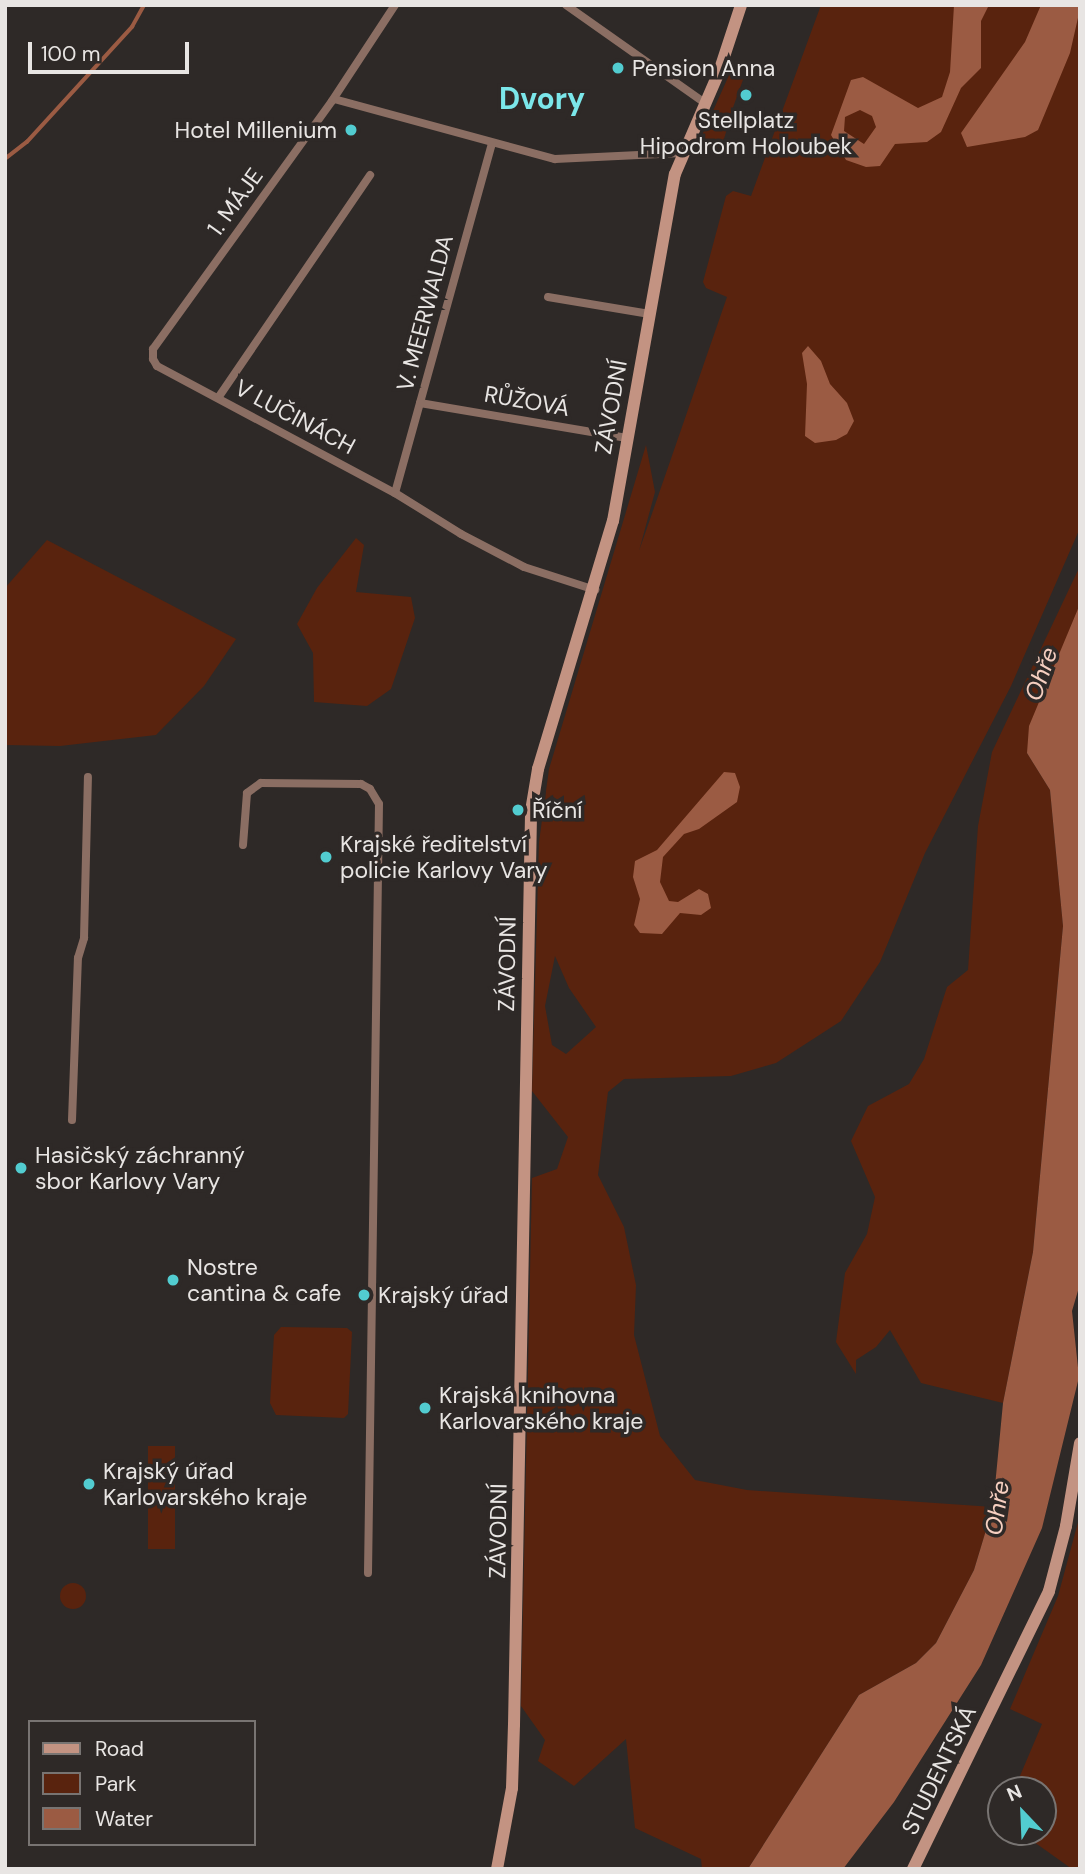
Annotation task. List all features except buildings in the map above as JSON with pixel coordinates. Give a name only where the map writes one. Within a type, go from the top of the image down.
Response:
[{"type":"street","name":"1. MÁJE","points":[[218,398],[157,366],[153,349],[334,99],[395,5]]},
{"type":"street","points":[[566,5],[705,103]]},
{"type":"street","name":"ZÁVODNÍ","points":[[497,1869],[512,1788],[531,811],[538,769],[595,590],[681,153],[705,103],[741,5]]},
{"type":"street","points":[[334,99],[555,159],[681,153]]},
{"type":"street","name":"V. MEERWALDA","points":[[395,493],[492,143]]},
{"type":"street","name":"V LUČINÁCH","points":[[370,175],[218,398],[395,493],[524,567],[595,590]]},
{"type":"street","points":[[548,297],[650,314]]},
{"type":"street","name":"RŮŽOVÁ","points":[[420,403],[626,438]]},
{"type":"street","points":[[72,1120],[78,958],[84,938],[88,777]]},
{"type":"street","points":[[243,845],[247,793],[261,783],[361,785],[376,796],[368,1573]]},
{"type":"street","name":"STUDENTSKÁ","points":[[913,1869],[1049,1591],[1066,1526],[1080,1443]]},
{"type":"green space","points":[[821,5],[1080,5],[1080,528],[1011,686],[925,853],[880,962],[841,1021],[776,1063],[731,1076],[624,1079],[608,1092],[598,1175],[624,1227],[636,1285],[634,1335],[660,1436],[695,1480],[747,1490],[993,1507],[974,1570],[936,1643],[916,1663],[859,1695],[748,1869],[702,1869],[701,1859],[635,1828],[626,1739],[574,1786],[538,1761],[545,1740],[521,1706],[532,1178],[557,1169],[568,1137],[532,1091],[539,842],[549,769],[646,445],[655,492],[639,551],[727,297],[706,288],[703,282],[726,196],[733,191],[751,196]],"holes":[[[555,956],[569,988],[596,1027],[566,1054],[552,1045],[545,1006]]]},
{"type":"green space","points":[[730,73],[744,77],[731,113],[747,119],[745,125],[729,122],[721,149],[699,142]]},
{"type":"green space","points":[[356,538],[364,545],[356,592],[411,597],[415,618],[391,689],[367,706],[314,702],[313,653],[297,624],[317,588]]},
{"type":"green space","points":[[47,540],[236,639],[204,686],[156,735],[60,746],[5,745],[5,588]]},
{"type":"green space","points":[[1080,566],[1080,604],[1027,753],[1050,790],[1063,926],[1033,1252],[1003,1403],[921,1383],[890,1330],[876,1347],[856,1360],[856,1374],[836,1342],[845,1273],[867,1234],[875,1197],[851,1141],[868,1106],[909,1084],[924,1059],[947,987],[968,970],[978,826],[992,752]]},
{"type":"green space","points":[[281,1327],[347,1328],[352,1332],[348,1414],[344,1418],[276,1415],[270,1403],[274,1335]]},
{"type":"green space","points":[[148,1446],[175,1446],[175,1549],[148,1549]]},
{"type":"green space","points":[[1080,1515],[1080,1869],[1072,1869],[1040,1846],[1057,1846],[1057,1776],[1020,1776],[1042,1724],[1010,1709],[1058,1596]]},
{"type":"green space","points":[[73,1583],[82,1587],[86,1596],[82,1605],[73,1609],[64,1605],[60,1596],[64,1587]]},
{"type":"water","points":[[954,5],[989,5],[981,21],[981,68],[961,88],[941,132],[927,142],[895,144],[880,166],[866,167],[846,160],[831,135],[851,80],[863,77],[918,108],[942,97],[950,72]],"holes":[[[860,110],[872,116],[876,127],[864,144],[844,131],[845,117]]]},
{"type":"water","points":[[1041,5],[1080,5],[1080,9],[1070,53],[1038,130],[1025,137],[967,147],[961,133],[1025,42]]},
{"type":"water","points":[[808,346],[821,361],[830,384],[847,403],[854,421],[847,434],[836,440],[815,443],[805,436],[807,384],[802,353]]},
{"type":"water","name":"Ohře","points":[[1080,604],[1080,1284],[1072,1311],[1079,1377],[1042,1528],[981,1665],[894,1802],[843,1869],[748,1869],[859,1695],[916,1663],[936,1643],[974,1570],[993,1507],[1003,1403],[1033,1252],[1063,926],[1050,790],[1027,753],[1029,726]]},
{"type":"water","points":[[724,772],[735,773],[740,787],[737,802],[699,829],[684,834],[663,857],[660,882],[669,901],[678,902],[699,889],[708,894],[711,908],[701,915],[680,913],[662,934],[640,933],[634,925],[640,899],[633,877],[635,861],[657,850]]},
{"type":"waterway","points":[[5,159],[27,142],[132,27],[144,5]]},
{"type":"place","name":"Pension Anna","points":[[618,68]]},
{"type":"place","name":"Stellplatz Hipodrom Holoubek","points":[[746,95]]},
{"type":"place","name":"Hotel Millenium","points":[[351,130]]},
{"type":"place","name":"Říční","points":[[518,810]]},
{"type":"place","name":"Krajské ředitelství policie Karlovy Vary","points":[[326,857]]},
{"type":"place","name":"Hasičský záchranný sbor Karlovy Vary","points":[[21,1168]]},
{"type":"place","name":"Nostre cantina & cafe","points":[[173,1280]]},
{"type":"place","name":"Krajský úřad","points":[[364,1295]]},
{"type":"place","name":"Krajská knihovna Karlovarského kraje","points":[[425,1408]]},
{"type":"place","name":"Krajský úřad Karlovarského kraje","points":[[89,1484]]},
{"type":"district","name":"Dvory","points":[[542,99]]}]
